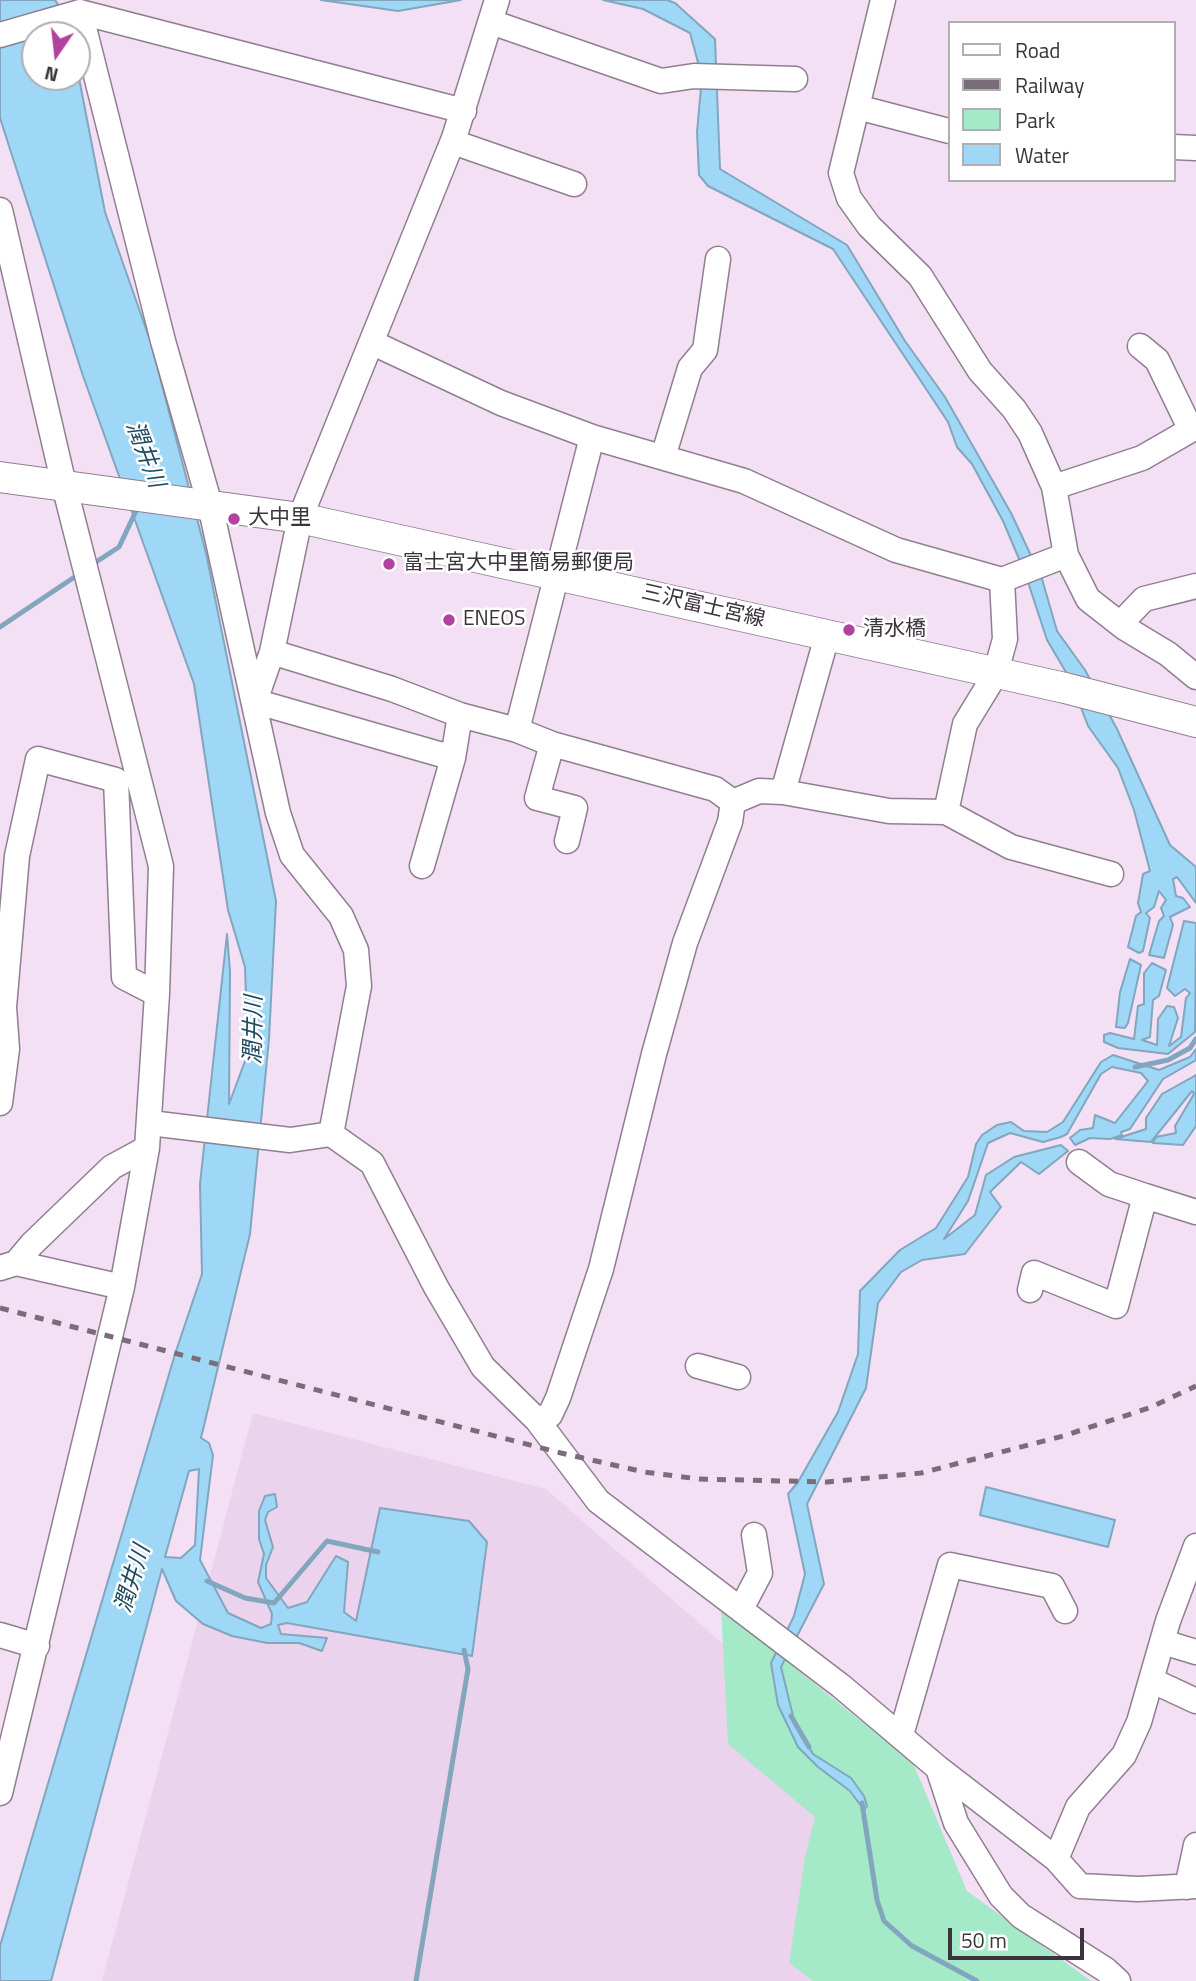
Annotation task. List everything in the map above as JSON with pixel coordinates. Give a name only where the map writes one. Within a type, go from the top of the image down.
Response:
[{"type":"main road","name":"三沢富士宮線","points":[[0,477],[300,518],[557,573],[995,675],[1065,688],[1196,722]]},
{"type":"street","points":[[883,0],[841,173],[849,198],[869,226],[920,276],[980,371],[1014,409],[1030,433],[1054,487],[1056,559],[1088,599],[1120,624],[1168,654],[1196,677]]},
{"type":"street","points":[[254,701],[272,652],[300,518],[453,142],[494,10],[660,81],[694,76],[795,79]]},
{"type":"street","points":[[0,35],[80,12],[464,111]]},
{"type":"street","points":[[80,12],[206,504],[254,701],[268,780],[292,855],[341,916],[356,950],[359,986],[331,1134]]},
{"type":"street","points":[[857,107],[948,131]]},
{"type":"street","points":[[453,142],[574,184]]},
{"type":"street","points":[[1175,146],[1196,148]]},
{"type":"street","points":[[0,210],[72,486],[82,555],[161,866],[155,1132],[122,1287],[0,1793]]},
{"type":"street","points":[[663,457],[690,369],[705,349],[718,259]]},
{"type":"street","points":[[373,343],[454,384],[592,437],[744,481],[896,550],[1010,578],[1056,559]]},
{"type":"street","points":[[1054,487],[1142,458],[1193,428],[1157,360],[1140,346]]},
{"type":"street","points":[[517,730],[592,437]]},
{"type":"street","points":[[946,813],[965,724],[995,675],[1005,639],[1010,578]]},
{"type":"street","points":[[1120,624],[1144,599],[1196,586]]},
{"type":"street","points":[[783,792],[827,635]]},
{"type":"street","points":[[272,652],[392,689],[460,715],[517,730],[552,744],[715,789],[733,802]]},
{"type":"street","points":[[254,701],[453,758]]},
{"type":"street","points":[[422,866],[453,758],[460,715]]},
{"type":"street","points":[[552,744],[537,798],[575,808],[567,841]]},
{"type":"street","points":[[0,1103],[7,1049],[2,1007],[17,856],[38,759],[116,780],[124,977],[158,994]]},
{"type":"street","points":[[118,799],[138,772]]},
{"type":"street","points":[[733,802],[759,791],[783,792],[889,811],[946,813],[1011,847],[1111,874]]},
{"type":"street","points":[[537,1420],[550,1415],[554,1406],[601,1269],[678,967],[730,822],[733,802]]},
{"type":"street","points":[[8,1266],[112,1167],[155,1132],[290,1140],[331,1134],[372,1163],[436,1287],[483,1367],[537,1420],[598,1501],[796,1651],[901,1735],[938,1769],[1056,1859],[1080,1886],[1138,1889],[1192,1887],[1196,1845]]},
{"type":"street","points":[[1079,1162],[1109,1184],[1196,1212]]},
{"type":"street","points":[[1030,1290],[1034,1273],[1116,1306],[1145,1196]]},
{"type":"street","points":[[8,1266],[122,1287]]},
{"type":"street","points":[[698,1366],[738,1377]]},
{"type":"street","points":[[741,1609],[760,1573],[754,1535]]},
{"type":"street","points":[[1056,1859],[1078,1807],[1124,1755],[1153,1681],[1163,1642],[1196,1546]]},
{"type":"street","points":[[901,1735],[950,1565],[1052,1586],[1065,1611]]},
{"type":"street","points":[[0,1634],[37,1646]]},
{"type":"street","points":[[1163,1642],[1196,1653]]},
{"type":"street","points":[[1153,1681],[1196,1701]]},
{"type":"street","points":[[938,1769],[956,1823],[1000,1896],[1021,1916],[1106,1970],[1118,1981]]},
{"type":"shaded area","points":[[253,1413],[546,1489],[778,1692],[974,1912],[1075,1981],[102,1981]]},
{"type":"green space","points":[[721,1608],[913,1763],[967,1891],[1091,1981],[813,1981],[789,1963],[805,1857],[815,1817],[728,1744]]},
{"type":"water","name":"潤井川","points":[[0,0],[55,0],[68,19],[21,21],[21,91],[81,91],[105,212],[151,343],[206,553],[276,901],[269,1039],[250,1234],[201,1438],[209,1443],[213,1455],[200,1560],[228,1613],[261,1628],[271,1624],[272,1614],[258,1582],[264,1554],[259,1539],[259,1511],[265,1496],[275,1494],[277,1507],[268,1512],[265,1520],[273,1547],[266,1565],[266,1578],[288,1608],[307,1602],[336,1556],[348,1562],[344,1612],[356,1621],[380,1508],[469,1521],[487,1542],[472,1656],[287,1623],[278,1625],[281,1634],[327,1638],[322,1651],[299,1643],[267,1643],[232,1636],[203,1624],[176,1601],[162,1569],[51,1981],[0,1981],[0,1946],[175,1354],[202,1274],[200,1184],[227,934],[230,971],[229,1104],[248,1053],[245,967],[228,910],[194,684],[83,376],[0,118]],"holes":[[[199,1469],[195,1545],[181,1558],[165,1557],[189,1471]]]},
{"type":"water","points":[[321,0],[461,0],[398,11]]},
{"type":"water","points":[[603,0],[667,0],[675,3],[715,39],[720,169],[847,245],[905,341],[945,397],[1011,513],[1042,579],[1057,631],[1085,670],[1117,729],[1170,845],[1196,867],[1196,903],[1177,877],[1173,879],[1176,896],[1183,898],[1190,907],[1170,917],[1173,925],[1164,958],[1149,955],[1159,921],[1164,916],[1161,908],[1166,900],[1159,891],[1154,907],[1146,913],[1150,918],[1143,951],[1139,953],[1128,947],[1136,916],[1141,912],[1138,903],[1143,874],[1150,871],[1134,810],[1118,768],[1088,726],[1070,679],[1047,640],[1025,573],[1003,521],[972,464],[957,447],[948,422],[833,249],[708,186],[699,175],[697,132],[702,77],[690,33],[643,9]]},
{"type":"water","points":[[1184,921],[1196,923],[1195,1032],[1168,1054],[1118,1048],[1104,1042],[1104,1035],[1110,1033],[1134,1039],[1138,1006],[1144,1004],[1144,973],[1152,963],[1166,970],[1159,996],[1153,1000],[1150,1037],[1142,1040],[1157,1045],[1158,1019],[1167,1006],[1174,1007],[1178,1018],[1169,1046],[1181,1037],[1186,998],[1190,993],[1185,989],[1175,996],[1167,988]]},
{"type":"water","points":[[1130,959],[1141,965],[1128,1023],[1125,1028],[1116,1027],[1120,992]]},
{"type":"water","points":[[1196,1049],[1196,1060],[1163,1079],[1130,1129],[1121,1132],[1122,1135],[1110,1139],[1090,1138],[1075,1145],[1070,1138],[1080,1130],[1093,1128],[1095,1115],[1115,1123],[1148,1081],[1141,1073],[1112,1067],[1101,1074],[1067,1134],[1043,1142],[1010,1133],[988,1143],[968,1201],[944,1239],[975,1215],[986,1175],[1014,1157],[1061,1145],[1068,1151],[1039,1174],[1021,1162],[990,1192],[1001,1207],[965,1254],[922,1260],[901,1272],[878,1303],[866,1388],[807,1504],[824,1584],[781,1667],[794,1720],[813,1754],[851,1778],[864,1796],[867,1806],[864,1810],[850,1791],[818,1767],[798,1747],[778,1705],[771,1663],[794,1616],[805,1574],[788,1494],[798,1482],[838,1412],[858,1354],[860,1291],[900,1250],[936,1228],[968,1177],[976,1144],[982,1135],[997,1125],[1011,1122],[1024,1131],[1047,1132],[1063,1122],[1101,1062],[1113,1055],[1159,1070],[1190,1057]]},
{"type":"water","points":[[1196,1075],[1196,1126],[1183,1145],[1153,1143],[1156,1137],[1176,1133],[1175,1126],[1194,1094],[1192,1091],[1151,1142],[1115,1139],[1146,1129],[1146,1118],[1162,1094]]},
{"type":"water","points":[[986,1487],[1115,1520],[1108,1547],[980,1515]]},
{"type":"waterway","points":[[93,564],[119,547],[136,511]]},
{"type":"waterway","points":[[0,627],[79,574]]},
{"type":"waterway","points":[[1135,1067],[1168,1060],[1190,1048],[1196,1039]]},
{"type":"waterway","points":[[207,1581],[245,1598],[274,1603],[327,1541],[378,1552]]},
{"type":"waterway","points":[[416,1981],[468,1669],[464,1650]]},
{"type":"waterway","points":[[791,1716],[809,1747]]},
{"type":"waterway","points":[[862,1803],[877,1900],[884,1921],[912,1946],[977,1981]]},
{"type":"railway","points":[[0,1308],[561,1453],[644,1472],[699,1479],[827,1482],[921,1473],[1063,1436],[1149,1408],[1196,1386]]},
{"type":"place","name":"大中里","points":[[234,519]]},
{"type":"place","name":"富士宮大中里簡易郵便局","points":[[389,564]]},
{"type":"place","name":"ENEOS","points":[[449,620]]},
{"type":"place","name":"清水橋","points":[[849,630]]}]
